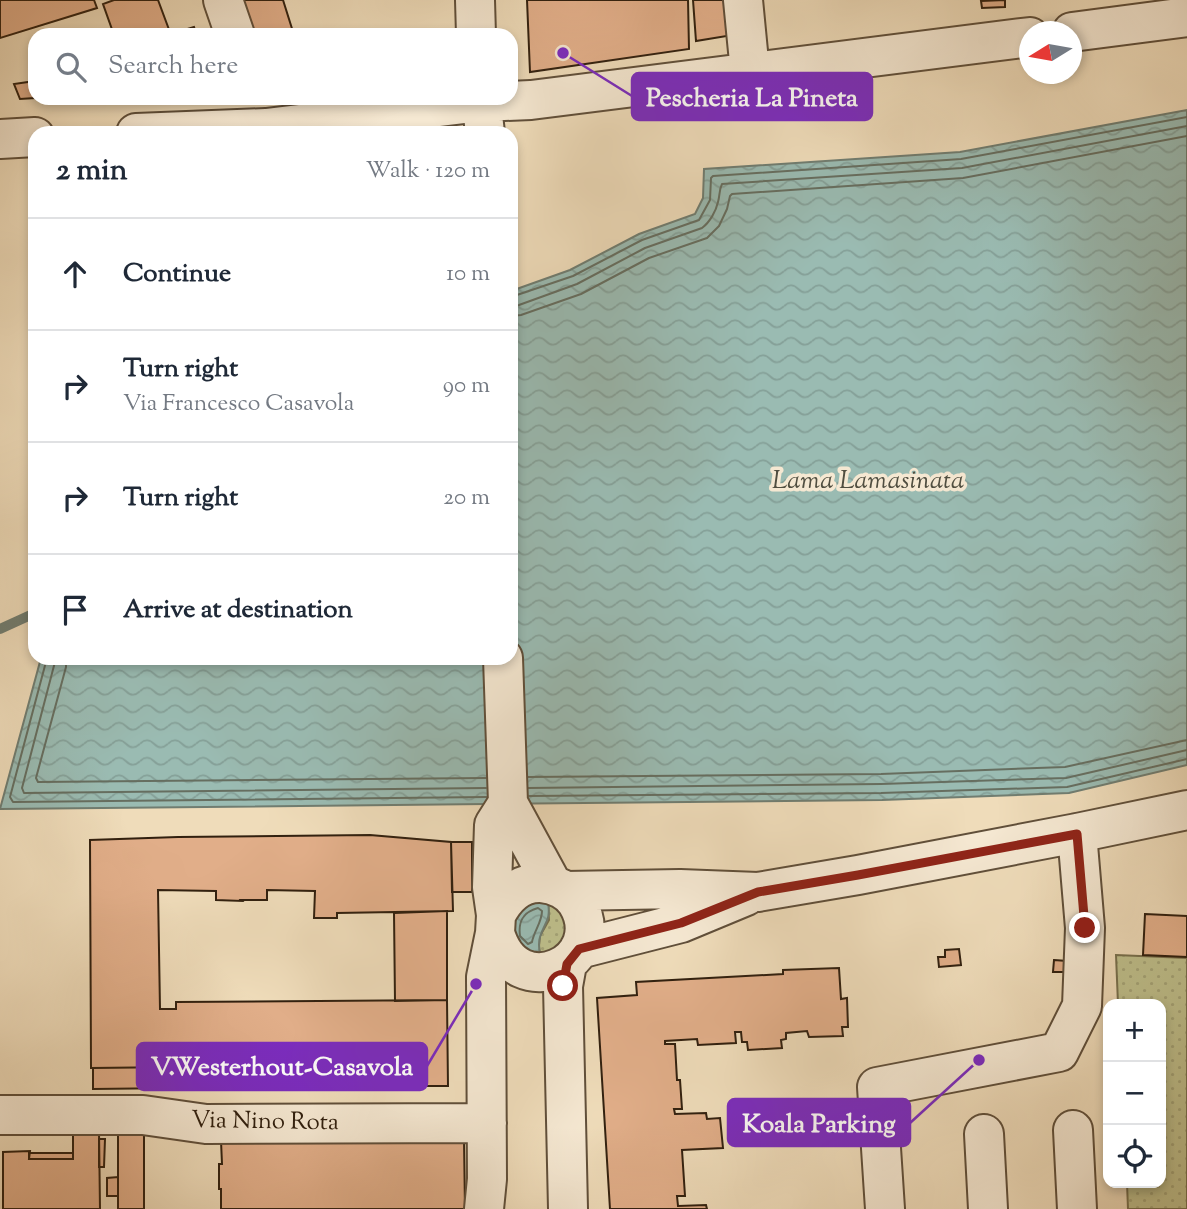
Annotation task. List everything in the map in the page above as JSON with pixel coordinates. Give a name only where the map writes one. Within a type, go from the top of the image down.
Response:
[{"type":"street","points":[[223,0],[233,28]]},
{"type":"street","points":[[475,0],[476,28]]},
{"type":"street","points":[[743,0],[750,72]]},
{"type":"street","points":[[1082,31],[1187,18]]},
{"type":"street","points":[[518,104],[531,100],[1019,38]]},
{"type":"street","points":[[180,126],[261,113],[483,115],[515,105]]},
{"type":"street","points":[[0,139],[28,137]]},
{"type":"street","points":[[503,665],[508,803],[559,888],[575,900],[582,911],[585,924],[584,937],[573,956],[563,986],[568,1209]]},
{"type":"street","points":[[508,803],[494,825],[492,887],[496,924],[499,946],[506,957],[516,966],[528,971],[554,970],[573,956],[681,923],[758,892]]},
{"type":"street","points":[[484,1209],[487,1179],[486,977],[503,902],[512,892],[524,885],[538,883],[587,892],[680,889],[758,892],[1077,834],[1187,810]]},
{"type":"street","points":[[885,1209],[877,1087],[1059,1052],[1082,1006],[1085,928],[1077,834]]},
{"type":"street","name":"Via Nino Rota","points":[[0,1115],[143,1115],[206,1124],[487,1123]]},
{"type":"street","points":[[1073,1130],[1077,1209]]},
{"type":"street","points":[[984,1134],[988,1209]]},
{"type":"green space","points":[[548,902],[557,906],[567,926],[562,946],[540,955],[540,936],[549,920]]},
{"type":"green space","points":[[1116,955],[1187,958],[1187,1209],[1128,1209],[1127,1188],[1166,1188],[1166,999],[1118,999]]},
{"type":"water","name":"Lama Lamasinata","points":[[1187,110],[1187,765],[1069,793],[882,800],[0,809],[39,665],[518,665],[518,289],[570,270],[639,234],[695,214],[703,198],[704,169],[960,152]]},
{"type":"water","points":[[532,902],[548,902],[549,908],[539,942],[540,955],[531,954],[514,938],[516,917]]},
{"type":"building","points":[[0,0],[94,0],[97,8],[28,28],[0,38]]},
{"type":"building","points":[[114,0],[158,0],[168,28],[112,28],[103,4]]},
{"type":"building","points":[[240,0],[283,0],[292,28],[249,28]]},
{"type":"building","points":[[527,0],[688,0],[689,49],[530,72]]},
{"type":"building","points":[[693,0],[738,0],[739,34],[696,41]]},
{"type":"building","points":[[1005,0],[1005,7],[982,8],[981,1]]},
{"type":"building","points":[[28,82],[28,98],[20,99],[14,84]]},
{"type":"building","points":[[370,835],[451,842],[453,911],[337,913],[337,918],[314,918],[315,891],[267,890],[267,900],[242,901],[216,900],[216,891],[158,890],[160,1009],[176,1009],[176,1002],[447,1000],[448,1086],[394,1086],[395,1066],[207,1067],[208,1088],[178,1088],[178,1067],[91,1068],[90,840]]},
{"type":"building","points":[[451,842],[472,842],[472,892],[452,892]]},
{"type":"building","points":[[447,911],[447,1000],[395,1001],[394,913]]},
{"type":"building","points":[[1145,914],[1187,916],[1187,957],[1143,955]]},
{"type":"building","points":[[959,949],[961,965],[939,967],[938,957],[945,957],[945,950]]},
{"type":"building","points":[[1054,960],[1067,961],[1066,972],[1053,972]]},
{"type":"building","points":[[839,968],[841,999],[847,998],[848,1027],[842,1027],[843,1036],[809,1037],[807,1031],[786,1033],[786,1039],[781,1040],[782,1048],[748,1050],[747,1042],[742,1042],[741,1032],[735,1032],[736,1043],[698,1045],[697,1039],[665,1041],[665,1044],[675,1044],[677,1080],[680,1080],[682,1109],[674,1109],[675,1114],[706,1113],[707,1119],[720,1118],[723,1148],[682,1150],[685,1196],[677,1196],[678,1206],[706,1205],[707,1209],[610,1209],[597,998],[637,995],[636,982],[783,974],[783,970]]},
{"type":"building","points":[[178,1067],[178,1088],[93,1089],[93,1068]]},
{"type":"building","points":[[73,1131],[99,1131],[100,1209],[3,1209],[3,1152],[30,1151],[29,1159],[73,1159]]},
{"type":"building","points":[[144,1131],[144,1209],[118,1209],[118,1132]]},
{"type":"building","points":[[99,1139],[105,1139],[104,1167],[99,1167]]},
{"type":"building","points":[[464,1139],[465,1209],[221,1209],[221,1141]]},
{"type":"building","points":[[29,1153],[73,1153],[73,1159],[29,1159]]},
{"type":"building","points":[[118,1177],[118,1196],[107,1196],[107,1178]]},
{"type":"waterway","name":"Lama Lamasinata","points":[[0,629],[28,616]]},
{"type":"place","name":"Pescheria La Pineta","points":[[563,53]]},
{"type":"place","name":"V.Westerhout-Casavola","points":[[476,984]]},
{"type":"place","name":"Koala Parking","points":[[979,1060]]},
{"type":"route","points":[[563,986],[567,964],[579,949],[681,923],[758,892],[1077,834],[1085,928]]}]
